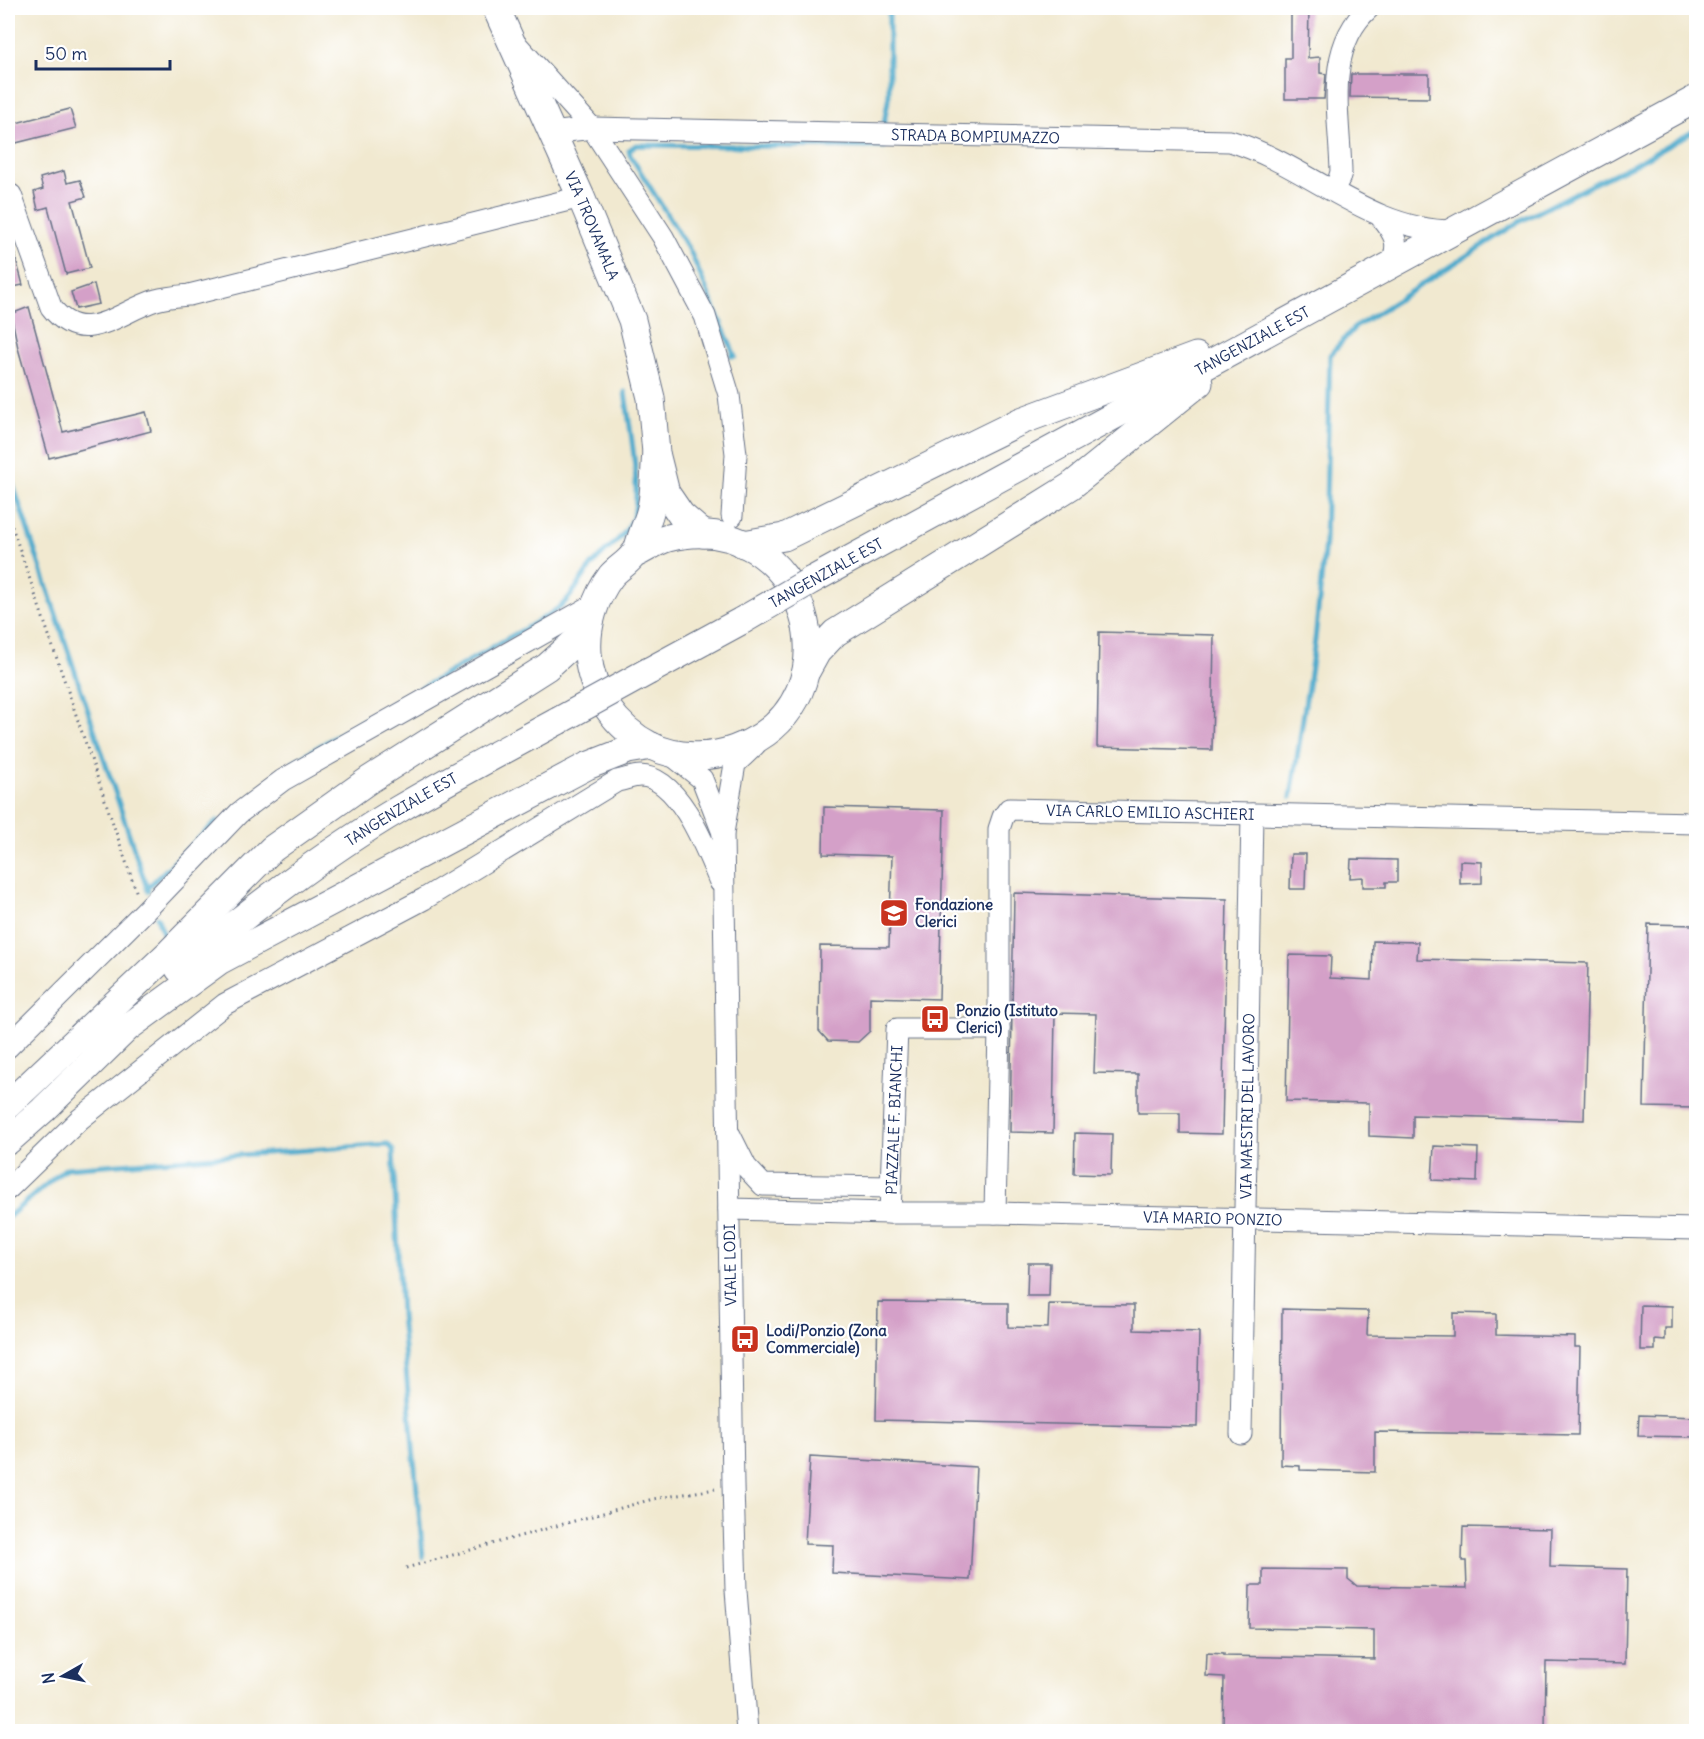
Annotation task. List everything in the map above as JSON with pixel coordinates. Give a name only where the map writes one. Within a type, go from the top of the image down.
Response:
[{"type":"main road","name":"VIA TROVAMALA","points":[[496,8],[632,320],[651,398],[656,453],[666,493],[681,515],[703,534]]},
{"type":"main road","name":"TANGENZIALE EST","points":[[8,1125],[77,1056],[132,1007],[229,929],[313,866],[398,810],[812,580],[1696,99]]},
{"type":"main road","points":[[743,544],[784,537],[1021,421],[1195,356],[1233,351]]},
{"type":"main road","points":[[8,1141],[127,1028],[219,961],[587,766],[628,750],[661,750],[695,756],[723,753],[750,744],[772,728],[792,704],[817,652],[835,633],[1071,486],[1184,397],[1233,351]]},
{"type":"main road","name":"VIA TROVAMALA","points":[[635,554],[651,509],[656,453]]},
{"type":"main road","points":[[661,750],[632,734],[615,718],[601,699],[592,677],[588,653],[588,630],[595,604],[611,576],[635,554],[667,538],[703,534],[723,537],[743,544],[765,557],[784,575],[798,598],[807,622],[809,649],[805,675]]},
{"type":"main road","points":[[8,1105],[170,952],[272,849],[369,780],[547,667],[588,630]]},
{"type":"street","points":[[1333,190],[1341,172],[1337,96],[1338,66],[1350,30],[1360,16],[1370,8]]},
{"type":"street","points":[[507,35],[592,128],[663,237],[705,316],[729,395],[736,454],[732,516]]},
{"type":"street","name":"STRADA BOMPIUMAZZO","points":[[552,133],[592,128],[1230,141],[1265,154],[1381,217],[1434,231],[1453,231]]},
{"type":"street","points":[[11,195],[51,307],[61,320],[73,326],[87,328],[157,300],[189,295],[580,197]]},
{"type":"street","points":[[1381,217],[1393,232],[1396,245],[1391,266]]},
{"type":"street","points":[[8,1047],[239,813],[283,780],[595,604]]},
{"type":"street","name":"VIALE LODI","points":[[747,1731],[736,1590],[733,1485],[723,833],[735,764],[772,728]]},
{"type":"street","points":[[8,1190],[80,1119],[225,1004],[424,899],[617,782],[640,776],[654,764],[661,750]]},
{"type":"street","name":"VIALE LODI","points":[[661,750],[702,780],[723,833]]},
{"type":"street","points":[[640,776],[659,781],[677,798],[712,863],[724,891]]},
{"type":"street","name":"VIA CARLO EMILIO ASCHIERI","points":[[994,1213],[999,1029],[999,830],[1009,809],[1696,823]]},
{"type":"street","name":"VIA MAESTRI DEL LAVORO","points":[[1241,1434],[1252,814]]},
{"type":"street","name":"PIAZZALE F. BIANCHI","points":[[890,1213],[897,1029],[999,1029]]},
{"type":"street","points":[[728,1130],[746,1167],[763,1185],[891,1187]]},
{"type":"street","name":"VIA MARIO PONZIO","points":[[729,1209],[1696,1229]]},
{"type":"path","points":[[8,515],[134,888],[146,909]]},
{"type":"path","points":[[406,1568],[653,1500],[733,1485]]},
{"type":"building","points":[[1291,8],[1309,8],[1308,58],[1320,57],[1320,73],[1326,74],[1324,99],[1285,99],[1285,58],[1291,58]]},
{"type":"building","points":[[1351,74],[1429,74],[1429,98],[1350,97]]},
{"type":"building","points":[[70,109],[76,128],[8,145],[8,125]]},
{"type":"building","points":[[64,171],[67,183],[80,180],[86,197],[72,201],[90,268],[66,274],[48,207],[38,210],[34,192],[43,189],[40,178]]},
{"type":"building","points":[[8,244],[12,244],[23,285],[8,288]]},
{"type":"building","points":[[94,284],[99,304],[76,309],[71,292]]},
{"type":"building","points":[[29,307],[63,432],[146,412],[151,431],[49,458],[18,348],[11,314]]},
{"type":"building","points":[[1099,632],[1214,635],[1212,750],[1097,747]]},
{"type":"building","points":[[824,807],[944,810],[939,999],[870,997],[870,1031],[858,1042],[828,1041],[819,1031],[820,946],[889,947],[892,856],[823,854]]},
{"type":"building","points":[[1291,854],[1306,854],[1305,889],[1290,889]]},
{"type":"building","points":[[1351,859],[1397,860],[1397,882],[1386,882],[1386,887],[1363,887],[1363,877],[1350,878]]},
{"type":"building","points":[[1460,861],[1482,862],[1482,883],[1460,884]]},
{"type":"building","points":[[1014,893],[1227,899],[1222,1134],[1180,1133],[1180,1113],[1138,1113],[1138,1074],[1094,1073],[1096,1014],[1055,1013],[1053,1133],[1010,1132]]},
{"type":"building","points":[[1648,924],[1696,925],[1696,1108],[1644,1107]]},
{"type":"building","points":[[1373,941],[1418,942],[1417,959],[1588,963],[1584,1120],[1413,1115],[1413,1138],[1369,1136],[1369,1103],[1286,1101],[1289,955],[1331,956],[1330,978],[1372,980]]},
{"type":"building","points":[[1075,1133],[1112,1134],[1111,1175],[1074,1174]]},
{"type":"building","points":[[1434,1146],[1478,1148],[1477,1182],[1432,1180]]},
{"type":"building","points":[[1028,1263],[1050,1263],[1049,1296],[1027,1296]]},
{"type":"building","points":[[878,1302],[1008,1303],[1008,1327],[1048,1328],[1049,1304],[1134,1305],[1134,1330],[1199,1332],[1197,1427],[876,1420]]},
{"type":"building","points":[[1641,1305],[1672,1306],[1672,1328],[1665,1328],[1665,1340],[1655,1339],[1655,1350],[1640,1350]]},
{"type":"building","points":[[1282,1309],[1368,1311],[1367,1335],[1453,1336],[1453,1313],[1496,1314],[1496,1335],[1575,1337],[1575,1347],[1580,1347],[1578,1435],[1375,1432],[1375,1472],[1300,1470],[1300,1466],[1281,1465]]},
{"type":"building","points":[[1639,1415],[1696,1417],[1696,1437],[1638,1436]]},
{"type":"building","points":[[810,1457],[976,1467],[970,1580],[832,1573],[833,1545],[805,1544]]},
{"type":"building","points":[[1463,1527],[1551,1529],[1550,1567],[1627,1569],[1625,1664],[1546,1662],[1545,1731],[1223,1731],[1224,1677],[1206,1676],[1207,1653],[1224,1654],[1224,1656],[1374,1659],[1374,1630],[1249,1628],[1250,1585],[1263,1585],[1263,1569],[1348,1570],[1348,1579],[1357,1586],[1467,1588],[1466,1561],[1462,1561]]},
{"type":"waterway","points":[[884,123],[889,95],[889,8]]},
{"type":"waterway","points":[[1291,797],[1315,640],[1325,542],[1330,355],[1354,328],[1519,222],[1635,164],[1696,130]]},
{"type":"waterway","points":[[731,356],[735,356],[690,251],[629,150],[636,145],[884,147]]},
{"type":"waterway","points":[[294,762],[344,731],[539,621],[566,601],[594,563],[627,529],[634,514],[635,471],[625,392]]},
{"type":"waterway","points":[[8,470],[148,891]]},
{"type":"waterway","points":[[147,888],[217,821]]},
{"type":"waterway","points":[[157,917],[166,941]]},
{"type":"waterway","points":[[8,1217],[66,1168],[388,1144],[393,1150],[401,1315],[423,1557]]},
{"type":"place","name":"Fondazione Clerici","points":[[894,913]]},
{"type":"place","name":"Ponzio (Istituto Clerici)","points":[[935,1019]]},
{"type":"place","name":"Lodi/Ponzio (Zona Commerciale)","points":[[745,1339]]}]
